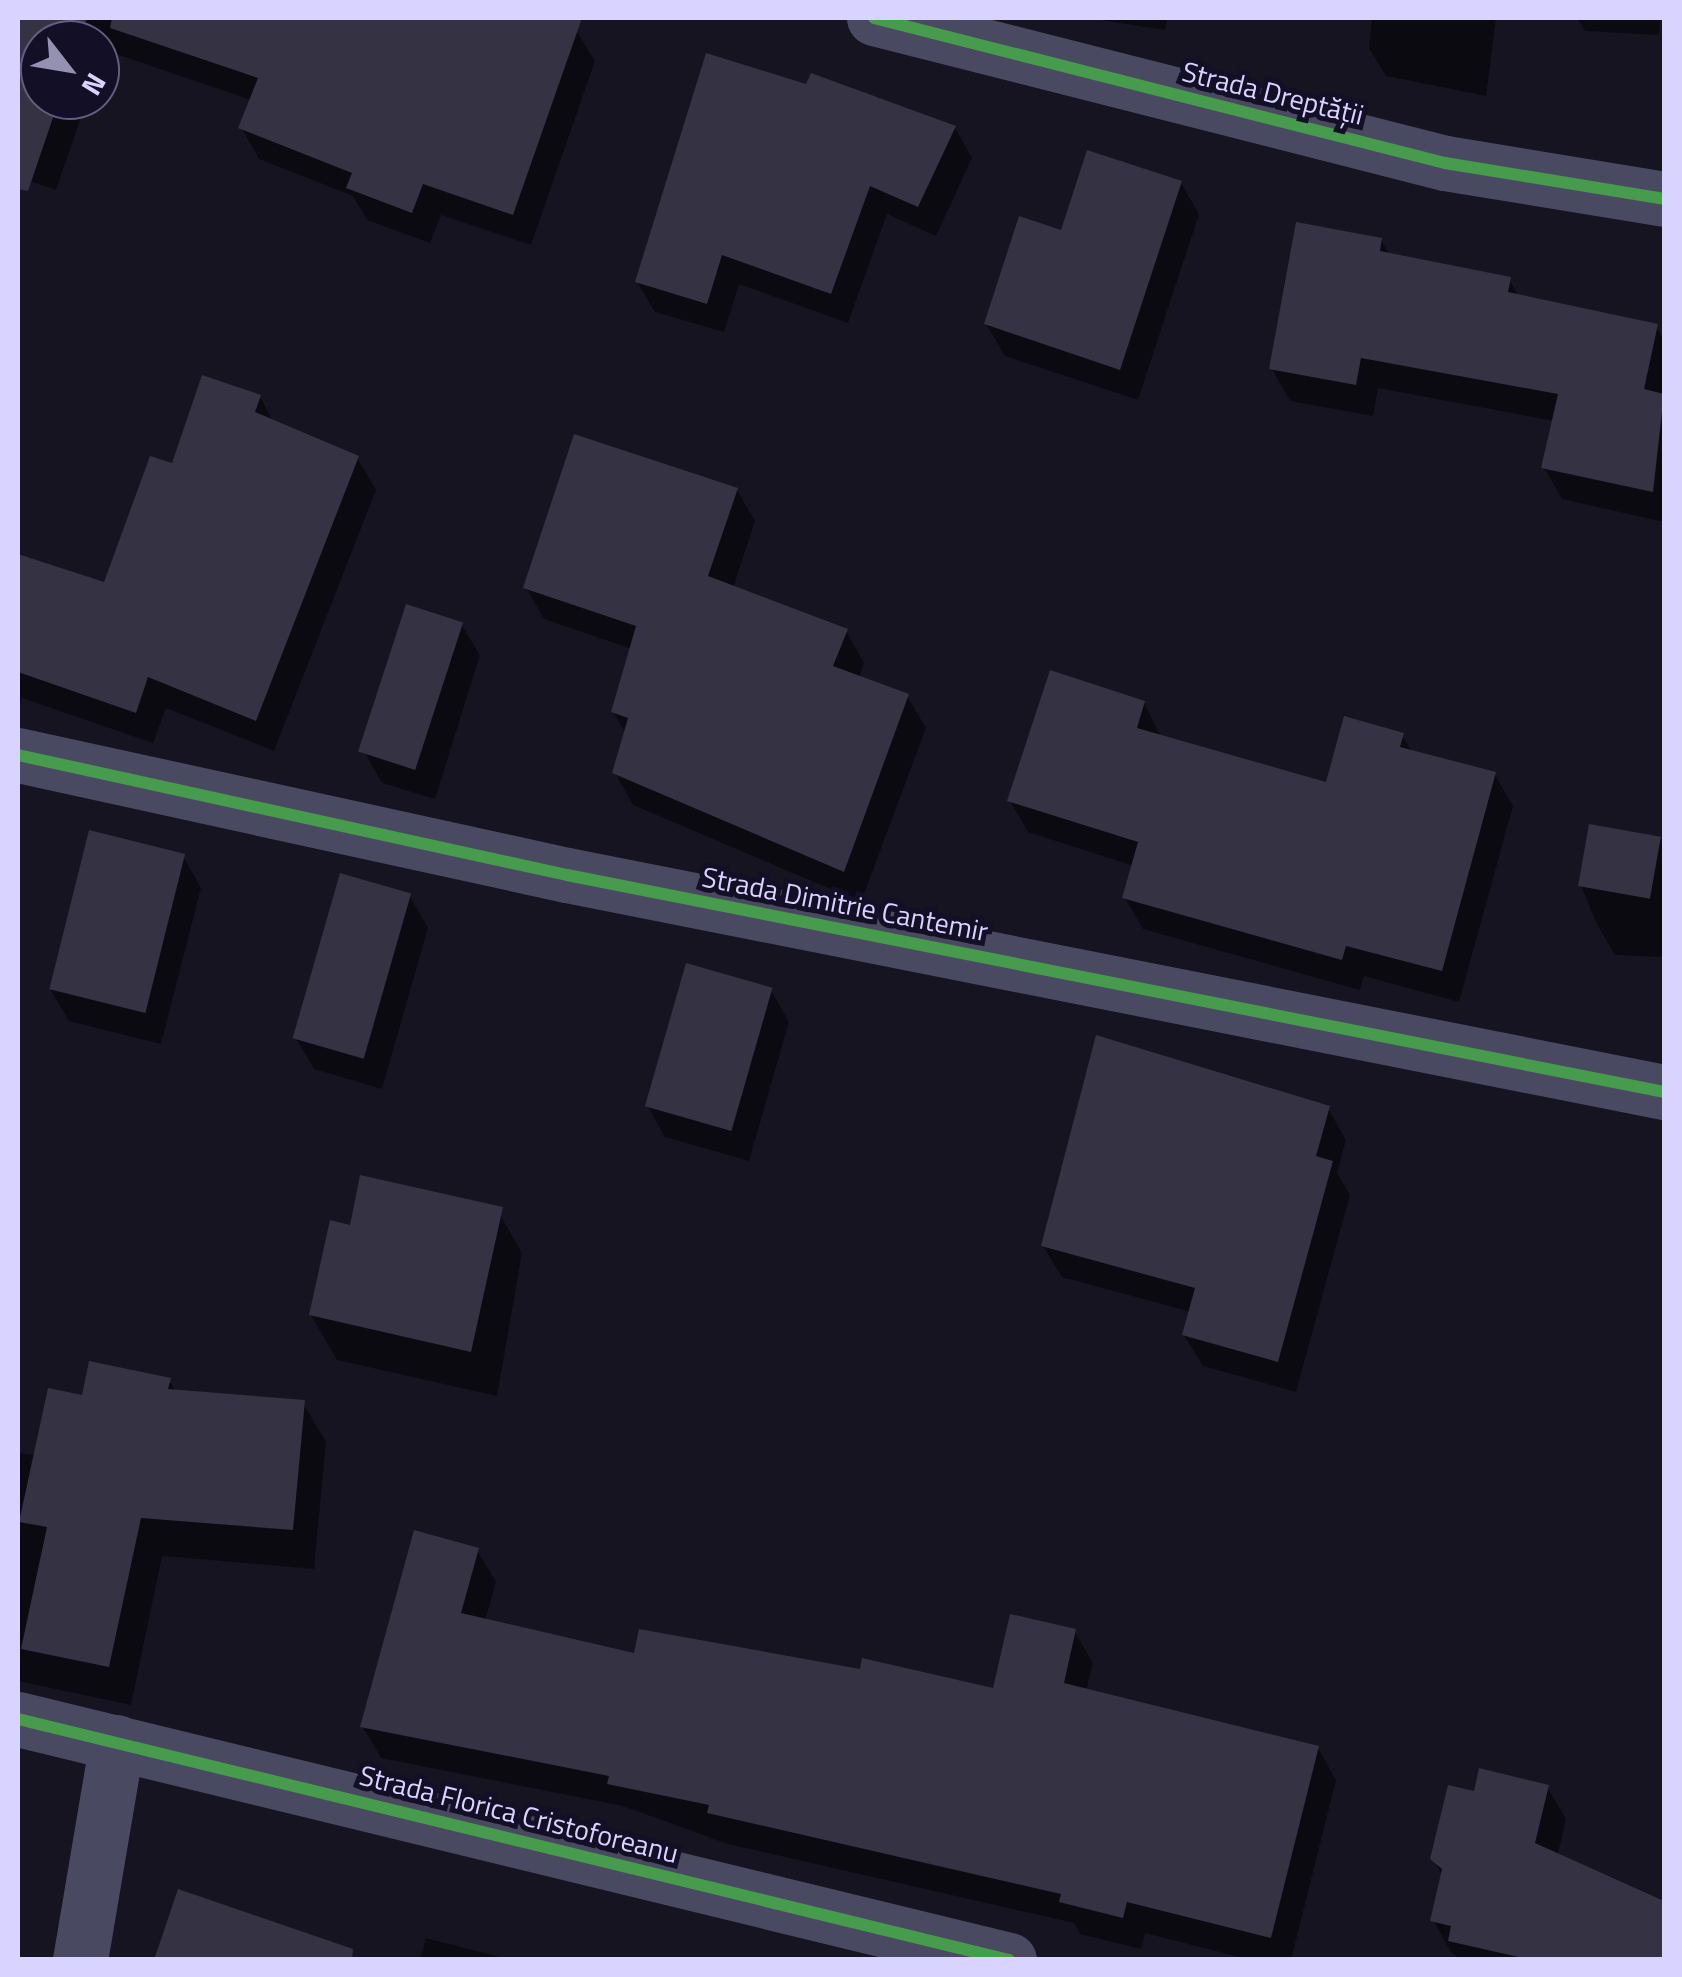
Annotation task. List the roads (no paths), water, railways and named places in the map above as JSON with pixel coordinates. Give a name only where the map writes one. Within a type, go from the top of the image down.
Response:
[{"type":"street","name":"Strada Dreptății","points":[[874,18],[1445,163],[1664,198]]},
{"type":"street","name":"Strada Dimitrie Cantemir","points":[[18,754],[567,875],[1664,1092]]},
{"type":"street","name":"Strada Florica Cristoforeanu","points":[[18,1719],[1009,1960]]},
{"type":"street","points":[[80,1960],[117,1742]]}]
